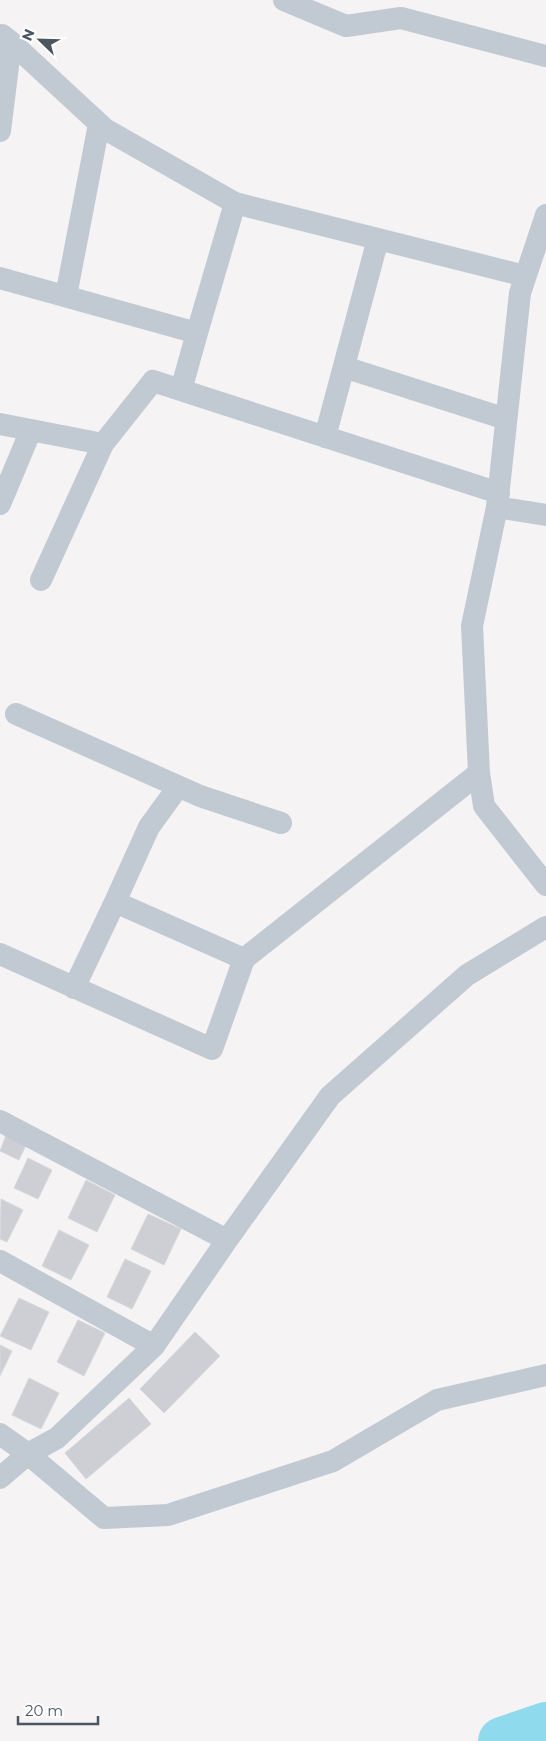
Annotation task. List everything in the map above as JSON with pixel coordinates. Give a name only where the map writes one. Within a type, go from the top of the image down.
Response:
[{"type":"street","points":[[284,0],[346,26],[402,18],[546,56]]},
{"type":"street","points":[[6,37],[105,129],[235,202],[525,276]]},
{"type":"street","points":[[0,131],[6,37]]},
{"type":"street","points":[[66,296],[99,124]]},
{"type":"street","points":[[181,390],[235,202]]},
{"type":"street","points":[[546,215],[520,293],[498,500],[472,626],[479,774],[484,806],[546,885]]},
{"type":"street","points":[[325,437],[378,238]]},
{"type":"street","points":[[0,278],[197,333]]},
{"type":"street","points":[[344,366],[506,419]]},
{"type":"street","points":[[41,580],[103,444],[153,381],[325,437],[498,500],[546,515]]},
{"type":"street","points":[[0,424],[103,444]]},
{"type":"street","points":[[0,504],[31,430]]},
{"type":"street","points":[[16,714],[178,787],[281,823]]},
{"type":"street","points":[[0,954],[212,1049],[244,959],[479,774]]},
{"type":"street","points":[[74,988],[149,827],[178,787]]},
{"type":"street","points":[[115,902],[244,959]]},
{"type":"street","points":[[0,1478],[28,1454],[56,1438],[154,1346],[330,1096],[467,975],[546,927]]},
{"type":"street","points":[[0,1121],[227,1240]]},
{"type":"street","points":[[0,1261],[154,1346]]},
{"type":"street","points":[[0,1434],[28,1454],[104,1518],[168,1515],[333,1461],[437,1400],[546,1375]]},
{"type":"building","points":[[6,1135],[26,1145],[19,1160],[0,1151]]},
{"type":"building","points":[[28,1158],[52,1170],[38,1199],[14,1188]]},
{"type":"building","points":[[86,1180],[115,1195],[97,1232],[68,1218]]},
{"type":"building","points":[[1,1199],[23,1210],[7,1242],[0,1239]]},
{"type":"building","points":[[148,1214],[181,1229],[164,1265],[131,1249]]},
{"type":"building","points":[[59,1230],[89,1245],[71,1280],[42,1266]]},
{"type":"building","points":[[125,1259],[151,1271],[132,1309],[107,1297]]},
{"type":"building","points":[[19,1298],[49,1312],[31,1350],[0,1336]]},
{"type":"building","points":[[78,1320],[105,1333],[84,1376],[57,1362]]},
{"type":"building","points":[[195,1332],[220,1356],[164,1413],[140,1389]]},
{"type":"building","points":[[0,1345],[12,1351],[0,1376]]},
{"type":"building","points":[[29,1378],[59,1393],[41,1429],[12,1415]]},
{"type":"building","points":[[129,1398],[151,1424],[86,1479],[65,1453]]},
{"type":"waterway","points":[[502,1741],[546,1726]]}]
